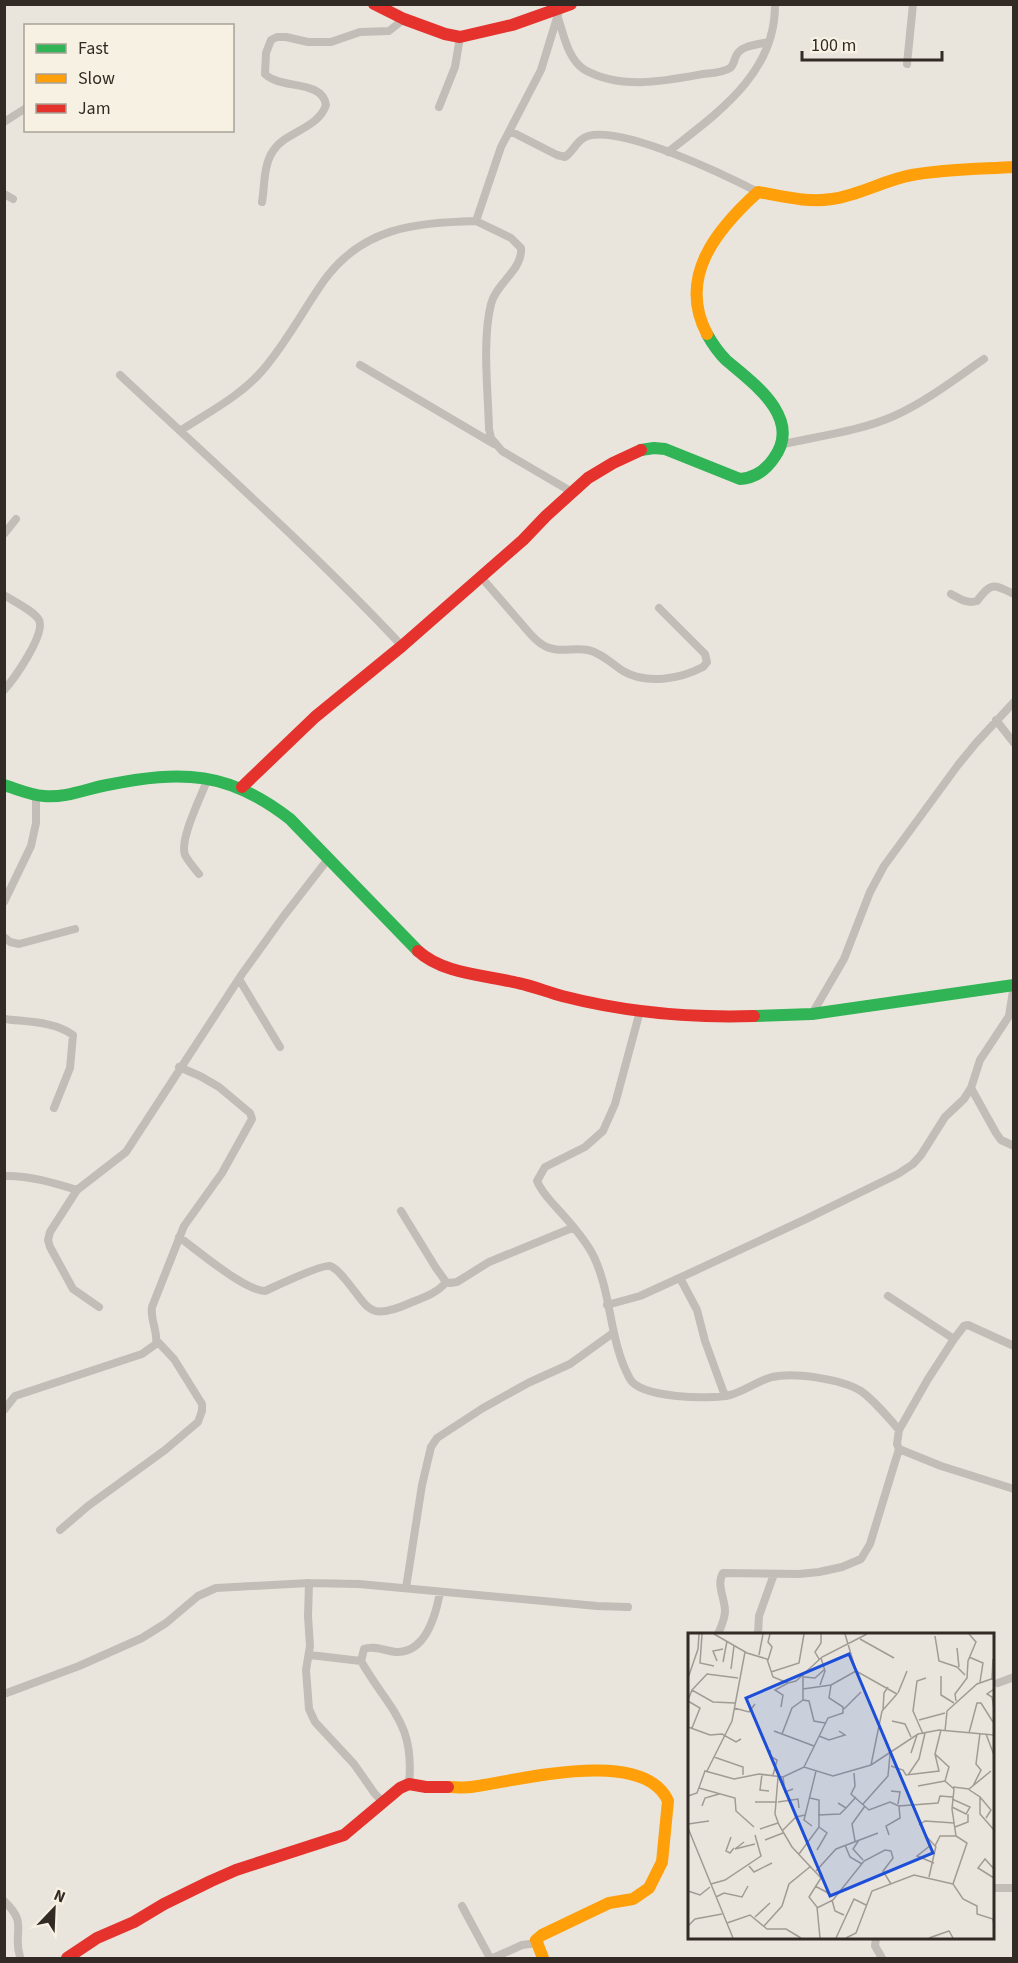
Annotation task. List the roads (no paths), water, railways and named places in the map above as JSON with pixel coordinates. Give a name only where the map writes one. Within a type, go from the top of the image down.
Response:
[{"type":"street","points":[[374,4],[404,19],[445,34],[460,36],[512,25],[563,10]]},
{"type":"street","points":[[668,152],[726,106],[747,80],[764,55],[775,13],[775,4]]},
{"type":"street","points":[[907,64],[913,4]]},
{"type":"street","points":[[563,10],[569,50],[576,62],[585,69],[602,76],[624,81],[648,83],[723,71],[732,65],[740,50],[768,42]]},
{"type":"street","points":[[476,221],[498,157],[541,70],[563,10]]},
{"type":"street","points":[[262,202],[264,178],[272,152],[292,134],[319,118],[326,105],[325,99],[319,92],[273,80],[265,74],[266,53],[271,40],[285,37],[308,42],[332,42],[360,32],[389,31],[404,19]]},
{"type":"street","points":[[439,107],[455,67],[460,36]]},
{"type":"street","points":[[4,122],[24,109]]},
{"type":"street","points":[[510,131],[564,157],[580,140],[591,135],[615,136],[668,152],[720,173],[758,192],[798,199],[827,200],[853,194],[909,175],[940,170],[1014,167]]},
{"type":"street","points":[[758,192],[743,204],[711,245],[702,261],[697,277],[696,295],[698,314],[707,334],[725,359],[764,393],[782,427],[783,444]]},
{"type":"street","points":[[180,431],[244,388],[261,372],[281,346],[324,280],[351,252],[375,237],[416,224],[476,221],[511,238],[521,248],[520,261],[494,295],[487,330],[489,429],[494,444]]},
{"type":"street","points":[[242,787],[315,717],[402,646],[481,577],[588,478],[613,463],[643,449],[665,449],[740,479],[747,479],[761,473],[783,444],[872,424],[893,416],[927,398],[984,359]]},
{"type":"street","points":[[360,365],[572,492]]},
{"type":"street","points":[[120,375],[361,602],[402,646]]},
{"type":"street","points":[[4,534],[16,519]]},
{"type":"street","points":[[481,577],[541,644],[550,649],[588,650],[598,653],[624,672],[640,679],[662,679],[703,667],[707,662],[705,654],[660,608]]},
{"type":"street","points":[[951,594],[964,602],[972,603],[977,601],[987,588],[993,586],[1014,594]]},
{"type":"street","points":[[4,595],[34,615],[40,623],[40,630],[25,660],[4,690]]},
{"type":"street","points":[[812,1014],[831,985],[844,959],[870,892],[884,866],[936,792],[976,742],[1014,702]]},
{"type":"street","points":[[996,720],[1014,743]]},
{"type":"street","points":[[4,785],[45,796],[62,795],[134,779],[161,777],[208,778],[242,787],[275,806],[399,933],[427,958],[453,969],[520,983],[562,996],[640,1011],[713,1017],[812,1014],[1014,985],[1009,1016],[980,1060],[971,1088],[964,1099],[945,1117],[921,1155],[905,1169],[806,1219],[680,1278],[640,1296],[607,1305]]},
{"type":"street","points":[[199,874],[185,855],[184,836],[208,778]]},
{"type":"street","points":[[4,902],[31,846],[36,823],[36,795]]},
{"type":"street","points":[[99,1307],[73,1289],[54,1256],[48,1240],[56,1221],[77,1190],[126,1152],[238,979],[328,859]]},
{"type":"street","points":[[4,937],[10,942],[19,944],[75,929]]},
{"type":"street","points":[[238,979],[280,1047]]},
{"type":"street","points":[[640,1011],[615,1104],[603,1131],[585,1147],[545,1167],[537,1180],[546,1197],[595,1258],[613,1333],[631,1380],[637,1387],[647,1391],[694,1397],[725,1396],[771,1377],[786,1375],[837,1382],[862,1392],[899,1430]]},
{"type":"street","points":[[4,1019],[42,1023],[67,1030],[73,1035],[70,1068],[54,1108]]},
{"type":"street","points":[[60,1530],[88,1506],[165,1450],[198,1422],[202,1412],[202,1404],[174,1359],[157,1341],[151,1313],[152,1307],[184,1226],[222,1173],[252,1119],[250,1113],[219,1087],[179,1067]]},
{"type":"street","points":[[971,1088],[1001,1140],[1014,1146]]},
{"type":"street","points":[[4,1176],[54,1183],[77,1190]]},
{"type":"street","points":[[401,1211],[446,1282]]},
{"type":"street","points":[[179,1237],[227,1272],[260,1291],[265,1291],[321,1266],[332,1267],[343,1277],[364,1305],[379,1313],[394,1310],[436,1291],[446,1282],[457,1282],[489,1262],[572,1228]]},
{"type":"street","points":[[680,1278],[697,1310],[705,1341],[725,1396]]},
{"type":"street","points":[[888,1296],[954,1339]]},
{"type":"street","points":[[719,1633],[725,1611],[720,1583],[720,1576],[723,1573],[819,1572],[852,1564],[861,1559],[870,1544],[899,1449],[897,1444],[899,1430],[928,1379],[964,1326],[968,1325],[1014,1346]]},
{"type":"street","points":[[406,1588],[422,1485],[431,1447],[437,1438],[483,1408],[528,1383],[570,1364],[613,1333]]},
{"type":"street","points":[[4,1410],[15,1396],[142,1354],[152,1348],[157,1341]]},
{"type":"street","points":[[899,1449],[940,1466],[1014,1489]]},
{"type":"street","points":[[758,1633],[759,1616],[774,1574]]},
{"type":"street","points":[[309,1583],[310,1655],[306,1670],[308,1702],[312,1716],[384,1803]]},
{"type":"street","points":[[4,1694],[79,1666],[142,1638],[166,1623],[198,1596],[216,1588],[309,1583],[359,1584],[586,1605],[628,1606]]},
{"type":"street","points":[[361,1661],[364,1649],[369,1647],[399,1652],[411,1648],[423,1639],[436,1611],[440,1592]]},
{"type":"street","points":[[310,1655],[361,1661],[397,1713],[404,1729],[411,1765],[409,1784]]},
{"type":"street","points":[[998,1683],[1014,1677]]},
{"type":"street","points":[[67,1959],[97,1938],[134,1922],[211,1881],[236,1870],[344,1835],[400,1788],[409,1784],[426,1787],[469,1787],[572,1771],[600,1770],[629,1774],[655,1784],[664,1792],[668,1801],[662,1862],[650,1888],[633,1899],[609,1903],[539,1937],[536,1940],[543,1959]]},
{"type":"street","points":[[994,1888],[1014,1888]]},
{"type":"street","points":[[4,1901],[14,1910],[19,1920],[16,1944],[20,1957]]},
{"type":"street","points":[[462,1906],[491,1959],[522,1945],[537,1943]]},
{"type":"street","points":[[876,1939],[875,1946],[882,1959]]}]
